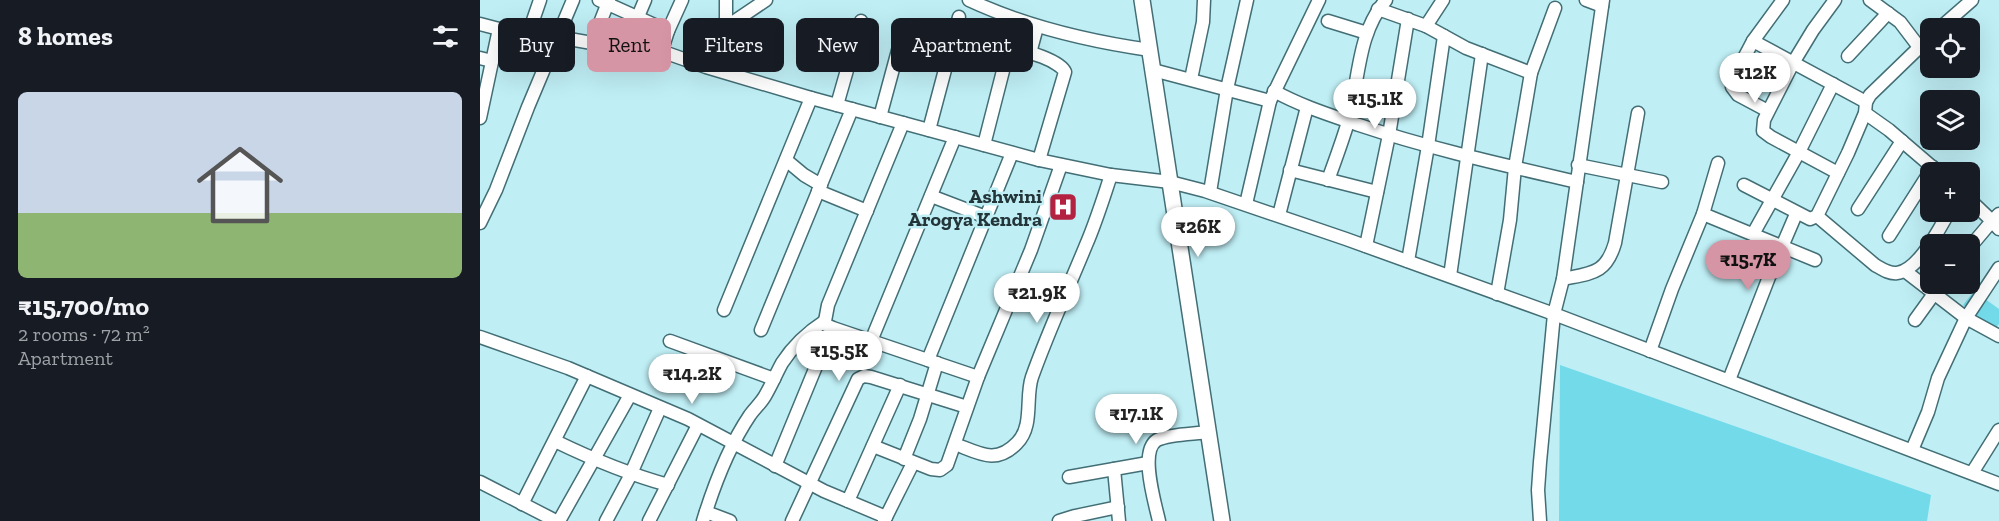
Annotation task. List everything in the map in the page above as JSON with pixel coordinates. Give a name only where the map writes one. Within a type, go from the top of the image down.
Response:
[{"type":"main road","points":[[1142,0],[1222,521]]},
{"type":"street","points":[[534,18],[540,0]]},
{"type":"street","points":[[566,18],[573,0]]},
{"type":"street","points":[[600,18],[605,1],[638,17],[645,0]]},
{"type":"street","points":[[671,24],[682,0]]},
{"type":"street","points":[[726,0],[726,18]]},
{"type":"street","points":[[739,18],[766,0]]},
{"type":"street","points":[[969,0],[991,4],[1037,27],[1103,43],[1150,50]]},
{"type":"street","points":[[1191,79],[1203,22],[1204,0]]},
{"type":"street","points":[[1210,192],[1227,89],[1247,0]]},
{"type":"street","points":[[1246,204],[1272,96],[1319,0]]},
{"type":"street","points":[[1426,26],[1443,0]]},
{"type":"street","points":[[1540,521],[1538,490],[1554,314],[1563,279],[1603,3],[1586,0]]},
{"type":"street","points":[[1768,111],[1738,95],[1732,87],[1735,75],[1753,41],[1783,0]]},
{"type":"street","points":[[1835,0],[1793,63],[1764,120],[1763,131],[1838,173]]},
{"type":"street","points":[[1744,185],[1796,214],[1810,219],[1817,216],[1838,173],[1870,96],[1919,47],[1914,38],[1885,7],[1870,0]]},
{"type":"street","points":[[1951,18],[1972,0]]},
{"type":"street","points":[[1328,180],[1348,122],[1367,33],[1382,4],[1482,54],[1531,73]]},
{"type":"street","points":[[1848,56],[1885,7]]},
{"type":"street","points":[[1497,294],[1531,73],[1555,8]]},
{"type":"street","points":[[1366,246],[1389,135],[1408,19]]},
{"type":"street","points":[[1328,21],[1367,33]]},
{"type":"street","points":[[480,24],[498,29]]},
{"type":"street","points":[[1033,42],[1037,27]]},
{"type":"street","points":[[480,118],[486,59],[498,31]]},
{"type":"street","points":[[1408,261],[1444,36]]},
{"type":"street","points":[[1753,41],[1833,84],[1865,108],[1927,162]]},
{"type":"street","points":[[1033,54],[1061,65],[1065,72],[1039,160]]},
{"type":"street","points":[[1450,276],[1482,54]]},
{"type":"street","points":[[1153,70],[1227,89],[1272,96],[1389,135],[1467,157],[1577,182]]},
{"type":"street","points":[[480,223],[496,190],[544,72]]},
{"type":"street","points":[[725,72],[811,98],[1039,160],[1112,176],[1170,182],[1210,192],[1554,314],[1999,484]]},
{"type":"street","points":[[837,105],[846,72]]},
{"type":"street","points":[[880,117],[892,72]]},
{"type":"street","points":[[929,130],[945,72]]},
{"type":"street","points":[[984,145],[1003,72]]},
{"type":"street","points":[[1753,234],[1799,152],[1833,84]]},
{"type":"street","points":[[724,310],[811,98]]},
{"type":"street","points":[[1279,215],[1307,107]]},
{"type":"street","points":[[761,330],[852,109]]},
{"type":"street","points":[[1563,279],[1600,269],[1611,258],[1638,113]]},
{"type":"street","points":[[903,123],[828,305],[826,325],[978,377]]},
{"type":"street","points":[[872,341],[956,137]]},
{"type":"street","points":[[1858,209],[1902,141]]},
{"type":"street","points":[[480,337],[587,376],[698,425],[808,483],[885,519],[909,461],[927,395],[932,362],[1012,153]]},
{"type":"street","points":[[786,160],[820,188],[867,211]]},
{"type":"street","points":[[1650,351],[1671,289],[1703,214],[1718,163]]},
{"type":"street","points":[[873,446],[931,469],[944,468],[955,444],[978,377],[1031,250],[1061,165]]},
{"type":"street","points":[[1578,165],[1662,182]]},
{"type":"street","points":[[1290,170],[1377,192]]},
{"type":"street","points":[[955,444],[994,457],[1006,452],[1020,439],[1027,420],[1028,387],[1112,176]]},
{"type":"street","points":[[1889,236],[1920,192]]},
{"type":"street","points":[[931,196],[986,217]]},
{"type":"street","points":[[1980,208],[1997,221],[1980,237]]},
{"type":"street","points":[[1703,214],[1815,260]]},
{"type":"street","points":[[1730,380],[1796,214]]},
{"type":"street","points":[[1817,216],[1875,265],[1885,271],[1895,273],[1905,271],[1914,264],[1943,222]]},
{"type":"street","points":[[1912,450],[1928,412],[1938,378],[1966,318],[1999,268]]},
{"type":"street","points":[[1905,271],[1920,279]]},
{"type":"street","points":[[1915,320],[1934,294]]},
{"type":"street","points":[[1944,294],[1966,318],[1999,336]]},
{"type":"street","points":[[730,521],[704,516],[734,445],[783,362],[810,331],[825,321]]},
{"type":"street","points":[[670,340],[774,379]]},
{"type":"street","points":[[775,466],[824,347]]},
{"type":"street","points":[[522,504],[587,376]]},
{"type":"street","points":[[792,521],[858,379],[864,376],[871,377],[967,407]]},
{"type":"street","points":[[848,501],[900,385]]},
{"type":"street","points":[[480,482],[557,521],[630,395]]},
{"type":"street","points":[[606,521],[660,408]]},
{"type":"street","points":[[649,521],[698,425]]},
{"type":"street","points":[[1972,473],[1999,430]]},
{"type":"street","points":[[1158,521],[1148,463],[1152,447],[1156,441],[1165,438],[1208,432]]},
{"type":"street","points":[[555,441],[593,460],[668,485]]},
{"type":"street","points":[[1069,477],[1148,463]]},
{"type":"street","points":[[1114,469],[1119,521]]},
{"type":"street","points":[[1059,521],[1118,507]]},
{"type":"shaded area","points":[[1972,294],[1978,294],[1999,309],[1999,324],[1994,330],[1963,305]]},
{"type":"shaded area","points":[[1560,365],[1931,495],[1927,521],[1559,521]]},
{"type":"place","name":"Ashwini Arogya Kendra","points":[[1063,207]]}]
